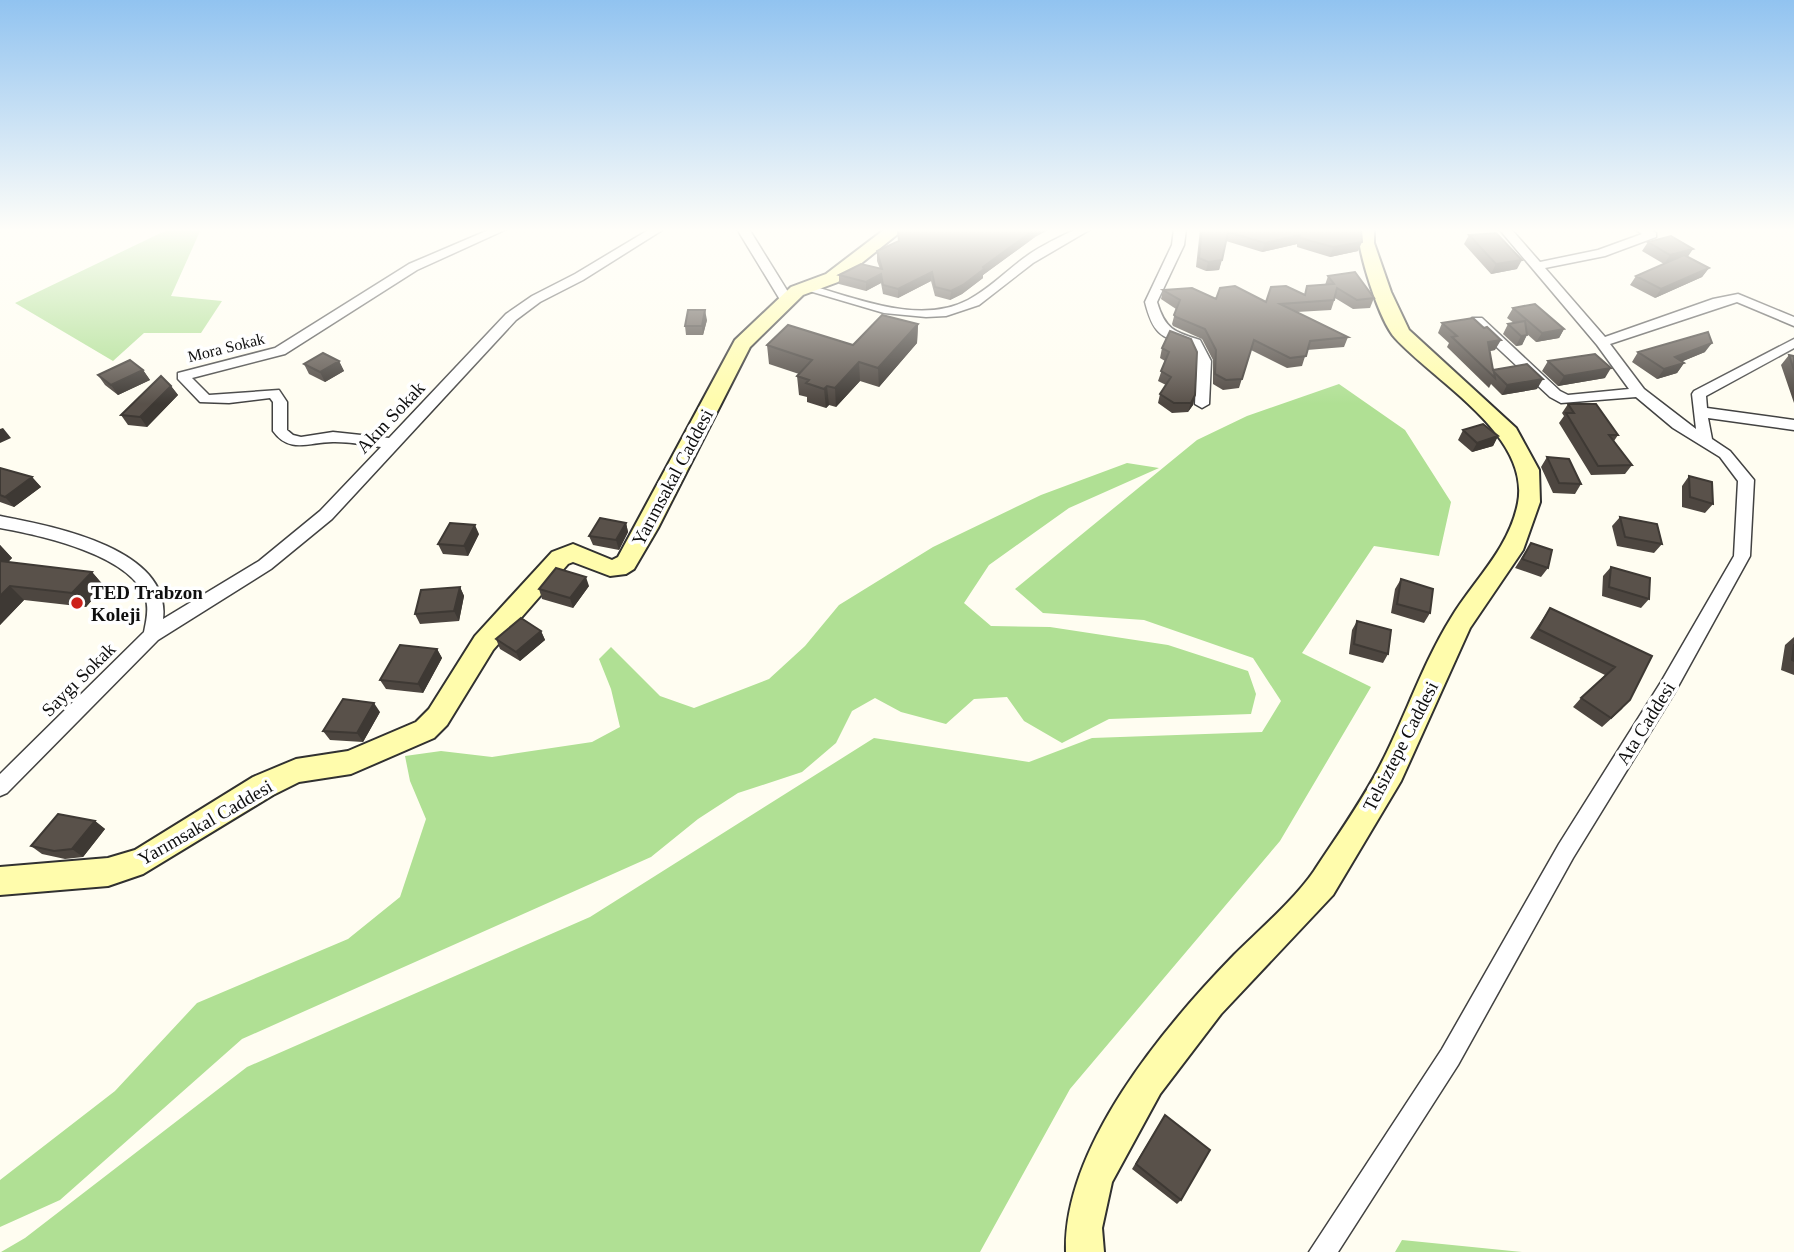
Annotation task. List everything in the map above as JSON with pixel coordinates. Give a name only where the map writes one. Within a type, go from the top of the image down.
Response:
[{"type":"street","name":"Mora Sokak","points":[[381,287],[280,351],[183,376],[205,398],[229,399],[274,393],[280,402],[280,431],[288,439],[301,442],[333,437],[391,443]]},
{"type":"street","name":"Akın Sokak","points":[[152,635],[265,565],[326,515],[511,317],[536,299],[559,287]]},
{"type":"street","points":[[791,287],[796,294],[919,312],[963,307],[995,287]]},
{"type":"street","name":"Yarımsakal Caddesi","points":[[0,881],[108,872],[143,861],[263,786],[296,771],[351,762],[425,730],[438,717],[484,643],[560,558],[573,552],[610,568],[618,568],[626,563],[647,528],[742,344],[796,294],[811,287]]},
{"type":"street","points":[[1158,287],[1151,302],[1157,324],[1175,337],[1195,343],[1204,361],[1202,404]]},
{"type":"street","name":"Telsiztepe Caddesi","points":[[1085,1252],[1084,1228],[1095,1177],[1147,1082],[1210,1003],[1322,885],[1391,773],[1461,624],[1512,550],[1530,502],[1528,470],[1509,433],[1401,333],[1381,287]]},
{"type":"street","name":"Ata Caddesi","points":[[1322,1252],[1450,1057],[1566,851],[1668,687],[1742,556],[1746,480],[1725,454],[1678,425],[1639,392],[1602,342],[1555,287]]},
{"type":"street","points":[[1602,342],[1718,302],[1738,298],[1794,322]]},
{"type":"street","points":[[1477,321],[1555,394],[1566,400],[1639,392]]},
{"type":"street","points":[[1704,441],[1699,394],[1794,343]]},
{"type":"street","points":[[1700,412],[1794,425]]},
{"type":"street","points":[[0,523],[33,528],[107,552],[136,574],[152,594],[156,612],[152,635]]},
{"type":"street","name":"Saygı Sokak","points":[[0,787],[152,635]]},
{"type":"green space","points":[[47,287],[175,287],[171,296],[222,301],[201,333],[144,333],[113,361],[15,303]]},
{"type":"green space","points":[[1339,384],[1405,430],[1451,502],[1439,556],[1374,546],[1302,653],[1371,687],[1280,841],[1070,1089],[980,1252],[1,1252],[25,1238],[247,1067],[590,917],[874,738],[1029,762],[1092,738],[1262,732],[1281,701],[1253,658],[1144,620],[1043,613],[1015,589],[1197,440],[1247,416]]},
{"type":"green space","points":[[1127,463],[1159,468],[1069,508],[989,565],[964,603],[991,626],[1050,627],[1168,645],[1248,671],[1256,694],[1251,714],[1109,719],[1062,743],[1024,721],[1007,697],[974,699],[946,724],[901,712],[875,698],[852,711],[836,743],[802,772],[738,793],[698,819],[651,857],[242,1039],[60,1200],[0,1227],[0,1180],[115,1091],[197,1003],[348,939],[400,897],[426,819],[410,781],[405,756],[441,751],[492,757],[592,742],[620,727],[611,689],[599,659],[611,647],[660,696],[694,708],[769,679],[805,646],[839,605],[933,547],[1041,495]]},
{"type":"green space","points":[[1402,1240],[1522,1252],[1395,1252]]},
{"type":"building","points":[[937,287],[958,287],[951,291]]},
{"type":"building","points":[[1238,287],[1266,302],[1271,287],[1289,287],[1305,295],[1307,287],[1366,287],[1374,298],[1357,300],[1337,288],[1334,300],[1280,304],[1348,337],[1310,341],[1306,356],[1290,358],[1254,340],[1242,379],[1226,380],[1215,374],[1216,350],[1205,329],[1176,317],[1174,315],[1180,300],[1163,290],[1192,288],[1216,299],[1220,288]]},
{"type":"building","points":[[1535,304],[1564,329],[1542,333],[1513,308]]},
{"type":"building","points":[[688,310],[705,310],[702,326],[685,326]]},
{"type":"building","points":[[882,315],[918,324],[878,368],[859,362],[835,388],[827,386],[824,389],[806,383],[809,380],[797,376],[812,360],[767,345],[788,325],[853,345]]},
{"type":"building","points":[[1473,318],[1501,340],[1488,342],[1493,370],[1527,364],[1543,379],[1507,385],[1494,372],[1495,378],[1452,337],[1457,336],[1442,323]]},
{"type":"building","points":[[1525,321],[1527,335],[1521,336],[1508,324]]},
{"type":"building","points":[[1170,331],[1191,339],[1197,352],[1195,395],[1191,403],[1174,403],[1160,394],[1171,377],[1161,371],[1169,352],[1162,348]]},
{"type":"building","points":[[1708,332],[1712,343],[1675,357],[1684,363],[1664,369],[1638,352]]},
{"type":"building","points":[[323,353],[339,361],[320,372],[304,364]]},
{"type":"building","points":[[1595,354],[1611,368],[1564,376],[1548,361]]},
{"type":"building","points":[[1789,355],[1794,356],[1794,370]]},
{"type":"building","points":[[130,360],[143,370],[111,385],[98,375]]},
{"type":"building","points":[[161,376],[171,386],[140,417],[121,415]]},
{"type":"building","points":[[1568,404],[1596,404],[1618,435],[1609,435],[1632,465],[1598,466],[1566,413],[1574,413]]},
{"type":"building","points":[[1483,424],[1498,436],[1477,443],[1463,430]]},
{"type":"building","points":[[1547,457],[1569,459],[1581,484],[1559,483]]},
{"type":"building","points":[[0,468],[32,477],[5,497],[0,495]]},
{"type":"building","points":[[1689,476],[1712,482],[1713,504],[1690,497]]},
{"type":"building","points":[[1620,517],[1657,524],[1662,544],[1625,537]]},
{"type":"building","points":[[600,518],[626,523],[616,540],[589,536]]},
{"type":"building","points":[[450,523],[475,525],[464,546],[438,544]]},
{"type":"building","points":[[1531,543],[1552,550],[1548,568],[1522,559]]},
{"type":"building","points":[[0,561],[92,572],[72,593],[10,586],[0,596]]},
{"type":"building","points":[[1611,567],[1650,578],[1649,599],[1609,587]]},
{"type":"building","points":[[556,568],[586,577],[570,598],[539,589]]},
{"type":"building","points":[[1401,579],[1433,589],[1430,613],[1397,604]]},
{"type":"building","points":[[460,587],[454,611],[415,614],[421,590]]},
{"type":"building","points":[[1550,608],[1652,656],[1630,700],[1611,718],[1581,698],[1615,667],[1538,629]]},
{"type":"building","points":[[521,618],[541,631],[516,652],[496,639]]},
{"type":"building","points":[[1357,621],[1391,630],[1388,654],[1354,644]]},
{"type":"building","points":[[400,645],[437,649],[418,684],[380,680]]},
{"type":"building","points":[[343,699],[374,703],[357,733],[323,731]]},
{"type":"building","points":[[58,814],[95,821],[72,849],[54,851],[31,846]]},
{"type":"building","points":[[1165,1115],[1210,1150],[1181,1200],[1136,1164]]},
{"type":"place","name":"TED Trabzon Koleji","points":[[77,603]]}]
